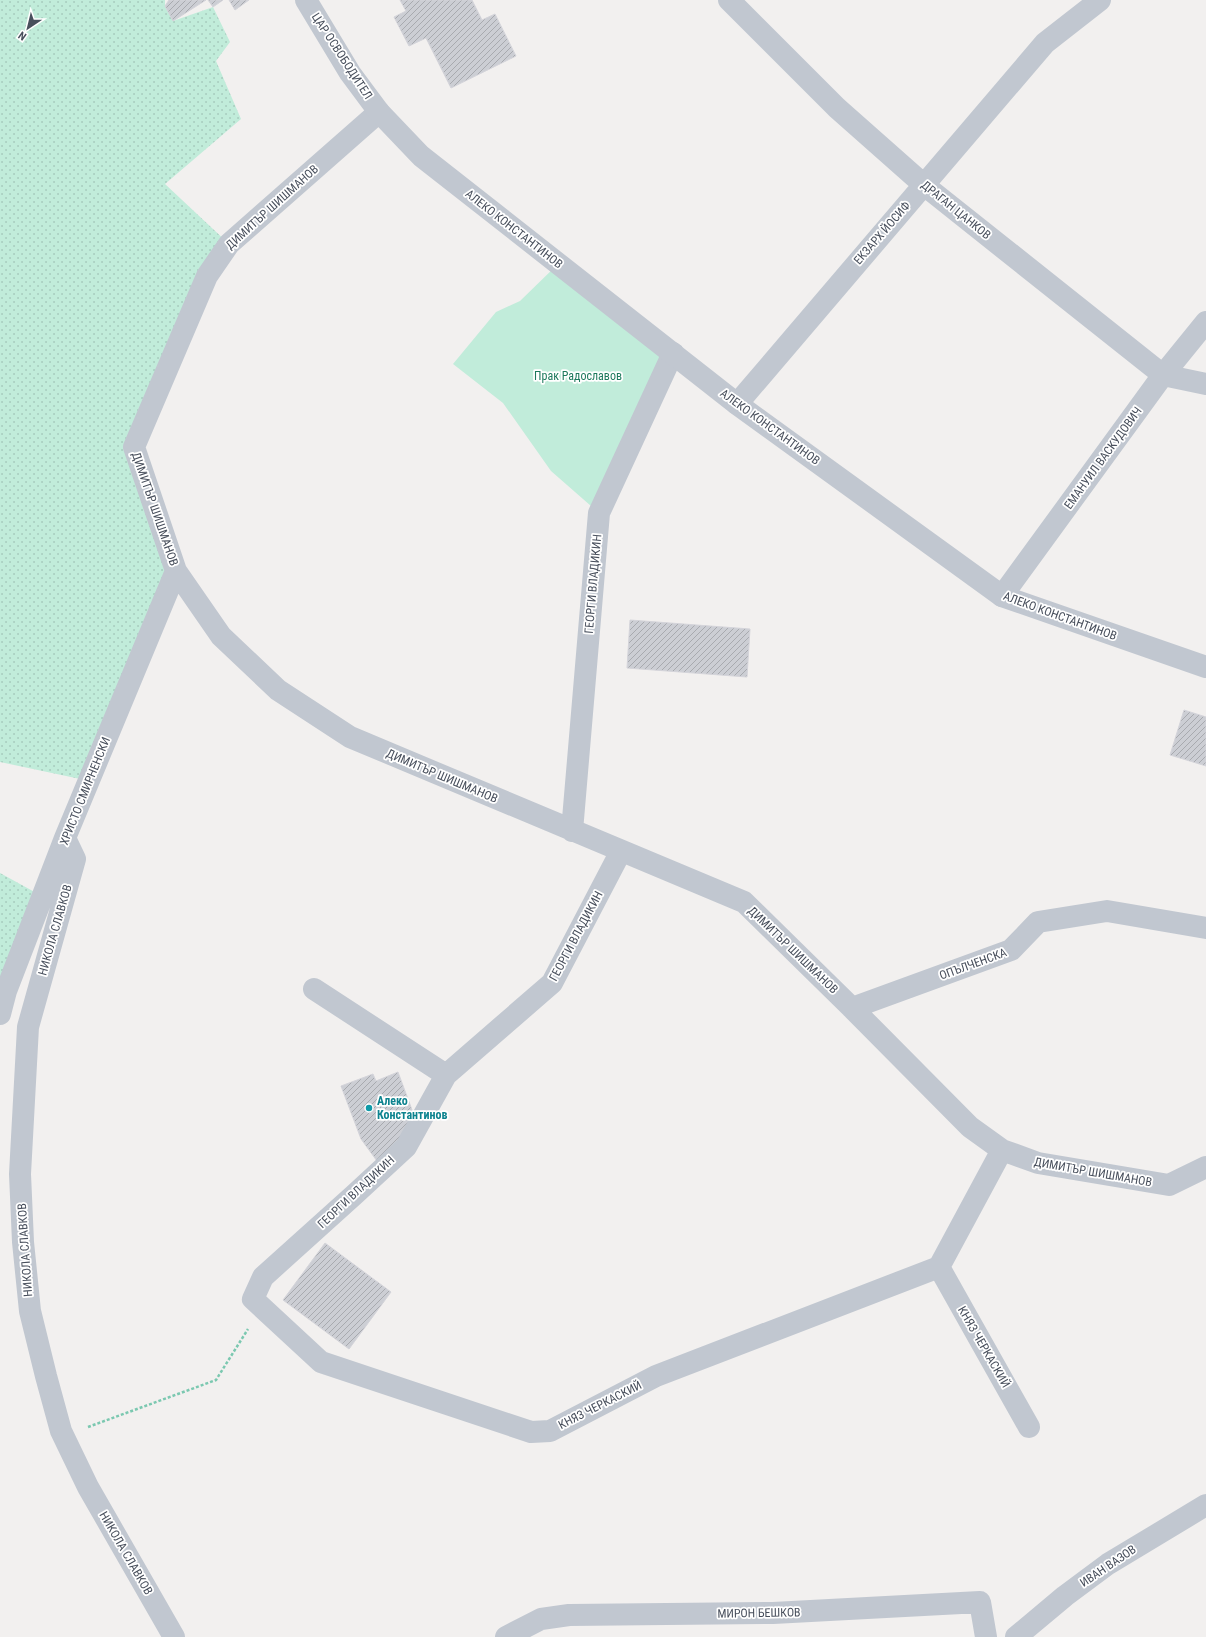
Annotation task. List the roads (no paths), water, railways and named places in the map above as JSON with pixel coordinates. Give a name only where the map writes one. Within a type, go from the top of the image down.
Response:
[{"type":"street","name":"ЦАР ОСВОБОДИТЕЛ","points":[[306,0],[350,73],[379,112]]},
{"type":"street","name":"ДРАГАН ЦАНКОВ","points":[[729,0],[837,108],[924,185],[1163,375],[1206,384]]},
{"type":"street","name":"ЕКЗАРХ ЙОСИФ","points":[[736,404],[1045,43],[1100,0]]},
{"type":"street","name":"АЛЕКО КОНСТАНТИНОВ","points":[[379,112],[421,156],[736,404],[1002,596],[1206,667]]},
{"type":"street","name":"ДИМИТЪР ШИШМАНОВ","points":[[379,112],[229,244],[207,276],[134,447],[176,571],[221,636],[278,690],[350,737],[744,902],[970,1127],[1002,1150],[1038,1163],[1169,1185],[1206,1167]]},
{"type":"street","name":"ЕМАНУИЛ ВАСКУДОВИЧ","points":[[1002,596],[1163,375],[1206,322]]},
{"type":"street","name":"ГЕОРГИ ВЛАДИКИН","points":[[572,830],[599,513],[672,353]]},
{"type":"street","name":"ХРИСТО СМИРНЕНСКИ","points":[[0,1014],[6,991],[66,838],[176,571]]},
{"type":"street","name":"НИКОЛА СЛАВКОВ","points":[[66,838],[75,859],[28,1027],[20,1174],[30,1311],[63,1436],[88,1487],[174,1637]]},
{"type":"street","name":"ГЕОРГИ ВЛАДИКИН","points":[[257,1302],[263,1277],[406,1146],[446,1075],[552,983],[621,851]]},
{"type":"street","name":"ОПЪЛЧЕНСКА","points":[[852,1008],[1011,950],[1038,922],[1107,911],[1206,928]]},
{"type":"street","points":[[314,989],[446,1075]]},
{"type":"street","points":[[939,1267],[1002,1150]]},
{"type":"street","name":"КНЯЗ ЧЕРКАСКИЙ","points":[[257,1302],[321,1362],[531,1432],[550,1431],[656,1376],[939,1267],[1029,1427]]},
{"type":"street","name":"ИВАН ВАЗОВ","points":[[1016,1637],[1065,1596],[1108,1564],[1206,1505]]},
{"type":"street","name":"МИРОН БЕШКОВ","points":[[506,1637],[541,1619],[569,1615],[773,1613],[980,1602],[986,1637]]},
{"type":"place","name":"Алеко Константинов","points":[[369,1108]]},
{"type":"park label","name":"Прак Радославов","points":[[578,376]]}]
